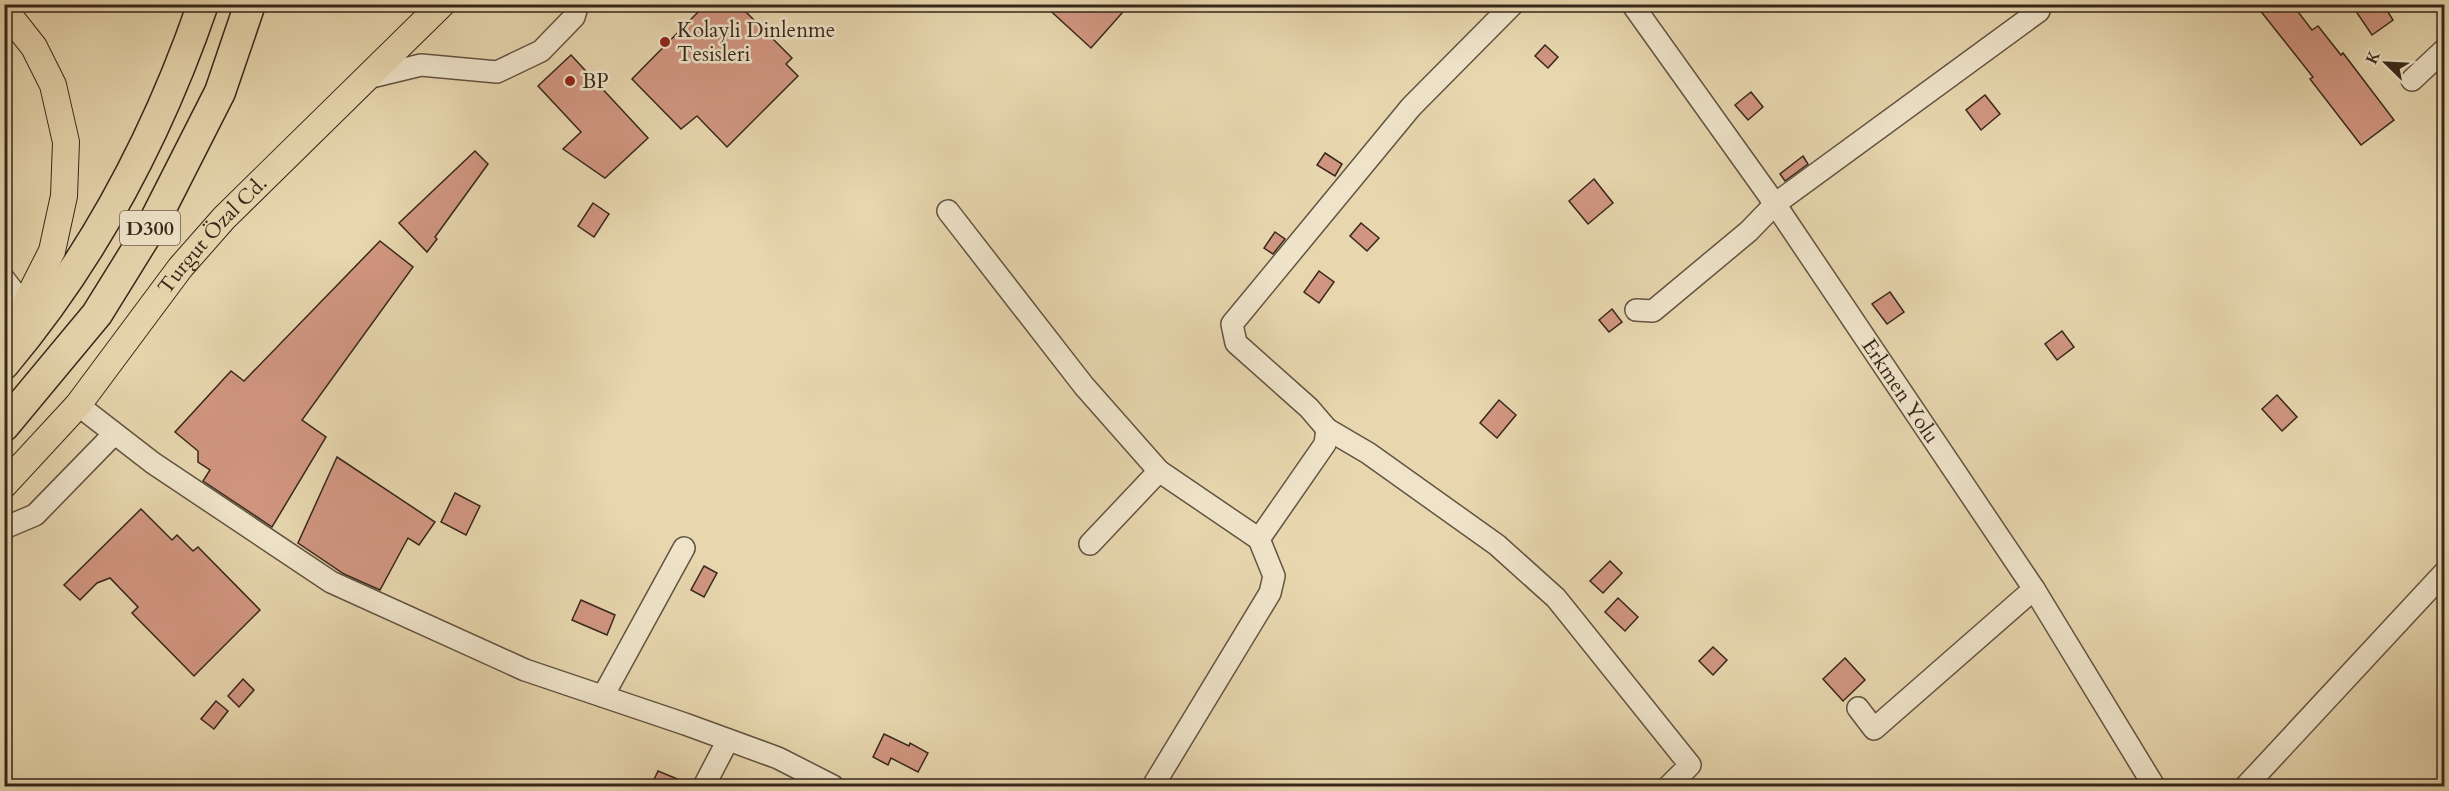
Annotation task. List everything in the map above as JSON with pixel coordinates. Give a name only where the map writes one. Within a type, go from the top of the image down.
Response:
[{"type":"highway","name":"D300","points":[[4,364],[41,320],[98,234],[145,147],[187,52],[203,4]]},
{"type":"highway","name":"D300","points":[[4,426],[97,314],[154,222],[220,92],[250,4]]},
{"type":"main road","name":"Turgut Özal Cd.","points":[[4,484],[78,405],[180,268],[217,226],[442,4]]},
{"type":"main road","points":[[4,9],[34,46],[53,85],[66,142],[64,196],[52,251],[4,346]]},
{"type":"street","points":[[368,78],[421,65],[497,72],[541,51],[574,17],[578,4]]},
{"type":"street","points":[[1513,4],[1412,107],[1232,324],[1236,343],[1309,408],[1327,429],[1368,453],[1497,545],[1556,598],[1690,765],[1669,786]]},
{"type":"street","name":"Erkmen Yolu","points":[[1632,4],[1774,204],[2034,589],[2154,786]]},
{"type":"street","points":[[1636,310],[1653,311],[1749,231],[1774,204],[2038,11]]},
{"type":"street","points":[[2412,80],[2445,50]]},
{"type":"street","points":[[948,211],[1084,387],[1159,471],[1259,538],[1274,576],[1270,593],[1153,786]]},
{"type":"street","points":[[4,279],[26,306]]},
{"type":"street","points":[[78,405],[153,463],[331,582],[525,670],[728,740],[778,759],[833,786]]},
{"type":"street","points":[[1259,538],[1325,444],[1327,429]]},
{"type":"street","points":[[4,528],[35,515],[114,434]]},
{"type":"street","points":[[1089,544],[1159,471]]},
{"type":"street","points":[[603,696],[684,548]]},
{"type":"street","points":[[2246,786],[2445,573]]},
{"type":"street","points":[[1858,708],[1874,729],[2034,589]]},
{"type":"street","points":[[704,786],[728,740]]},
{"type":"building","points":[[706,4],[738,4],[792,58],[786,64],[798,76],[727,147],[697,116],[681,129],[632,79]]},
{"type":"building","points":[[1043,4],[1130,4],[1091,48]]},
{"type":"building","points":[[2255,4],[2292,4],[2312,30],[2318,26],[2341,55],[2343,53],[2394,120],[2361,145],[2310,79],[2313,77]]},
{"type":"building","points":[[2351,4],[2383,4],[2393,20],[2372,35]]},
{"type":"building","points":[[1545,45],[1558,57],[1548,68],[1535,56]]},
{"type":"building","points":[[571,55],[648,138],[605,178],[563,149],[581,132],[538,86]]},
{"type":"building","points":[[1751,92],[1763,107],[1748,120],[1735,105]]},
{"type":"building","points":[[1985,95],[2000,114],[1981,130],[1966,110]]},
{"type":"building","points":[[475,151],[488,164],[435,237],[437,239],[427,252],[399,223]]},
{"type":"building","points":[[1325,153],[1342,164],[1335,176],[1317,165]]},
{"type":"building","points":[[1803,156],[1808,164],[1785,181],[1780,174]]},
{"type":"building","points":[[1594,179],[1613,203],[1588,224],[1569,201]]},
{"type":"building","points":[[593,203],[609,214],[594,237],[578,226]]},
{"type":"building","points":[[1361,223],[1379,238],[1367,251],[1350,236]]},
{"type":"building","points":[[1275,232],[1285,239],[1273,254],[1264,248]]},
{"type":"building","points":[[380,241],[413,267],[302,420],[326,437],[272,527],[203,481],[210,470],[198,462],[198,451],[175,432],[231,371],[244,381]]},
{"type":"building","points":[[1319,271],[1334,282],[1319,303],[1304,292]]},
{"type":"building","points":[[1890,292],[1904,312],[1887,324],[1872,304]]},
{"type":"building","points":[[1612,309],[1622,322],[1609,332],[1599,320]]},
{"type":"building","points":[[2062,331],[2074,347],[2057,360],[2045,344]]},
{"type":"building","points":[[2277,395],[2297,417],[2282,431],[2262,409]]},
{"type":"building","points":[[1499,400],[1516,415],[1497,438],[1480,423]]},
{"type":"building","points":[[337,457],[435,522],[419,545],[408,538],[380,590],[344,574],[298,543]]},
{"type":"building","points":[[455,493],[480,506],[466,535],[441,522]]},
{"type":"building","points":[[141,509],[172,540],[177,535],[193,551],[198,547],[260,610],[194,676],[132,613],[138,607],[110,578],[97,583],[80,600],[64,585]]},
{"type":"building","points":[[1610,561],[1622,573],[1603,593],[1590,581]]},
{"type":"building","points":[[704,566],[717,573],[704,597],[691,590]]},
{"type":"building","points":[[1618,598],[1638,617],[1625,631],[1605,612]]},
{"type":"building","points":[[581,600],[615,615],[607,635],[572,620]]},
{"type":"building","points":[[1713,647],[1727,660],[1713,675],[1699,661]]},
{"type":"building","points":[[1845,658],[1865,680],[1843,701],[1823,679]]},
{"type":"building","points":[[243,679],[254,690],[239,707],[228,696]]},
{"type":"building","points":[[216,701],[228,711],[214,729],[201,719]]},
{"type":"building","points":[[884,734],[909,746],[910,743],[928,753],[918,772],[891,758],[888,765],[873,757]]},
{"type":"building","points":[[658,771],[692,785],[651,786]]},
{"type":"place","name":"Kolayli Dinlenme Tesisleri","points":[[665,42]]},
{"type":"place","name":"BP","points":[[570,81]]}]
